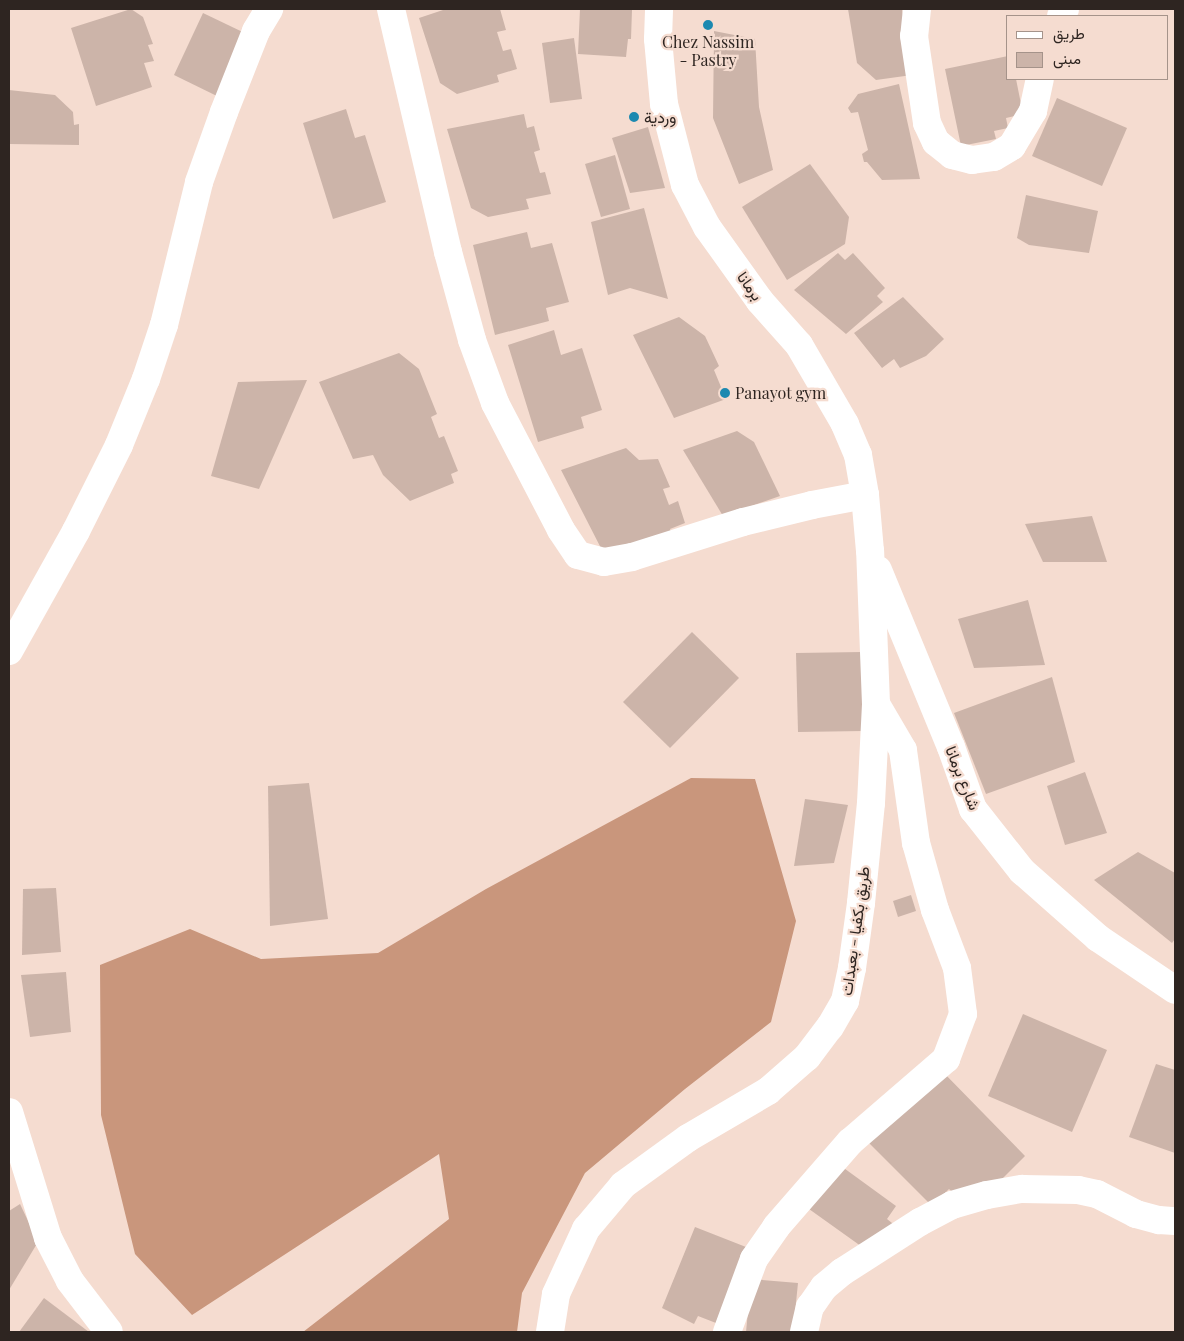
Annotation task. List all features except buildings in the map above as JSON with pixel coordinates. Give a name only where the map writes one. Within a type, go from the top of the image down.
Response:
[{"type":"street","points":[[9,651],[76,531],[119,445],[140,396],[164,325],[199,182],[256,31],[270,9]]},
{"type":"street","points":[[391,9],[448,252],[472,340],[495,403],[561,530],[578,555],[604,562],[632,557],[743,522],[812,504],[865,495]]},
{"type":"street","name":"برمانا","points":[[659,9],[658,39],[664,104],[685,186],[707,227],[760,301],[799,345],[845,424],[858,454],[865,495],[870,551]]},
{"type":"street","points":[[918,9],[914,36],[927,123],[936,142],[952,155],[972,160],[994,157],[1012,146],[1033,111],[1040,80]]},
{"type":"street","name":"طريق بكفيا - بعبدات","points":[[550,1332],[556,1294],[586,1229],[622,1185],[688,1138],[768,1090],[807,1057],[830,1027],[845,1001],[861,903],[876,704],[870,551]]},
{"type":"street","name":"شارع برمانا","points":[[870,551],[951,748],[973,809],[1022,871],[1098,938],[1175,990]]},
{"type":"street","points":[[727,1332],[754,1259],[776,1228],[850,1142],[946,1059],[963,1014],[957,968],[936,910],[916,843],[903,750],[876,704]]},
{"type":"street","points":[[9,1112],[15,1164],[48,1238],[70,1281],[109,1332]]},
{"type":"street","points":[[804,1332],[810,1307],[824,1287],[842,1272],[920,1222],[952,1205],[987,1195],[1022,1189],[1078,1190],[1097,1194],[1136,1214],[1159,1220],[1175,1221]]},
{"type":"shaded area","points":[[691,778],[755,779],[796,921],[771,1022],[685,1089],[585,1173],[522,1293],[517,1332],[303,1332],[449,1219],[439,1154],[192,1315],[135,1254],[101,1115],[100,965],[190,929],[261,959],[378,953],[486,889]]},
{"type":"place","name":"Chez Nassim - Pastry","points":[[708,25]]},
{"type":"place","name":"وردية","points":[[634,117]]},
{"type":"place","name":"Panayot gym","points":[[725,393]]}]
